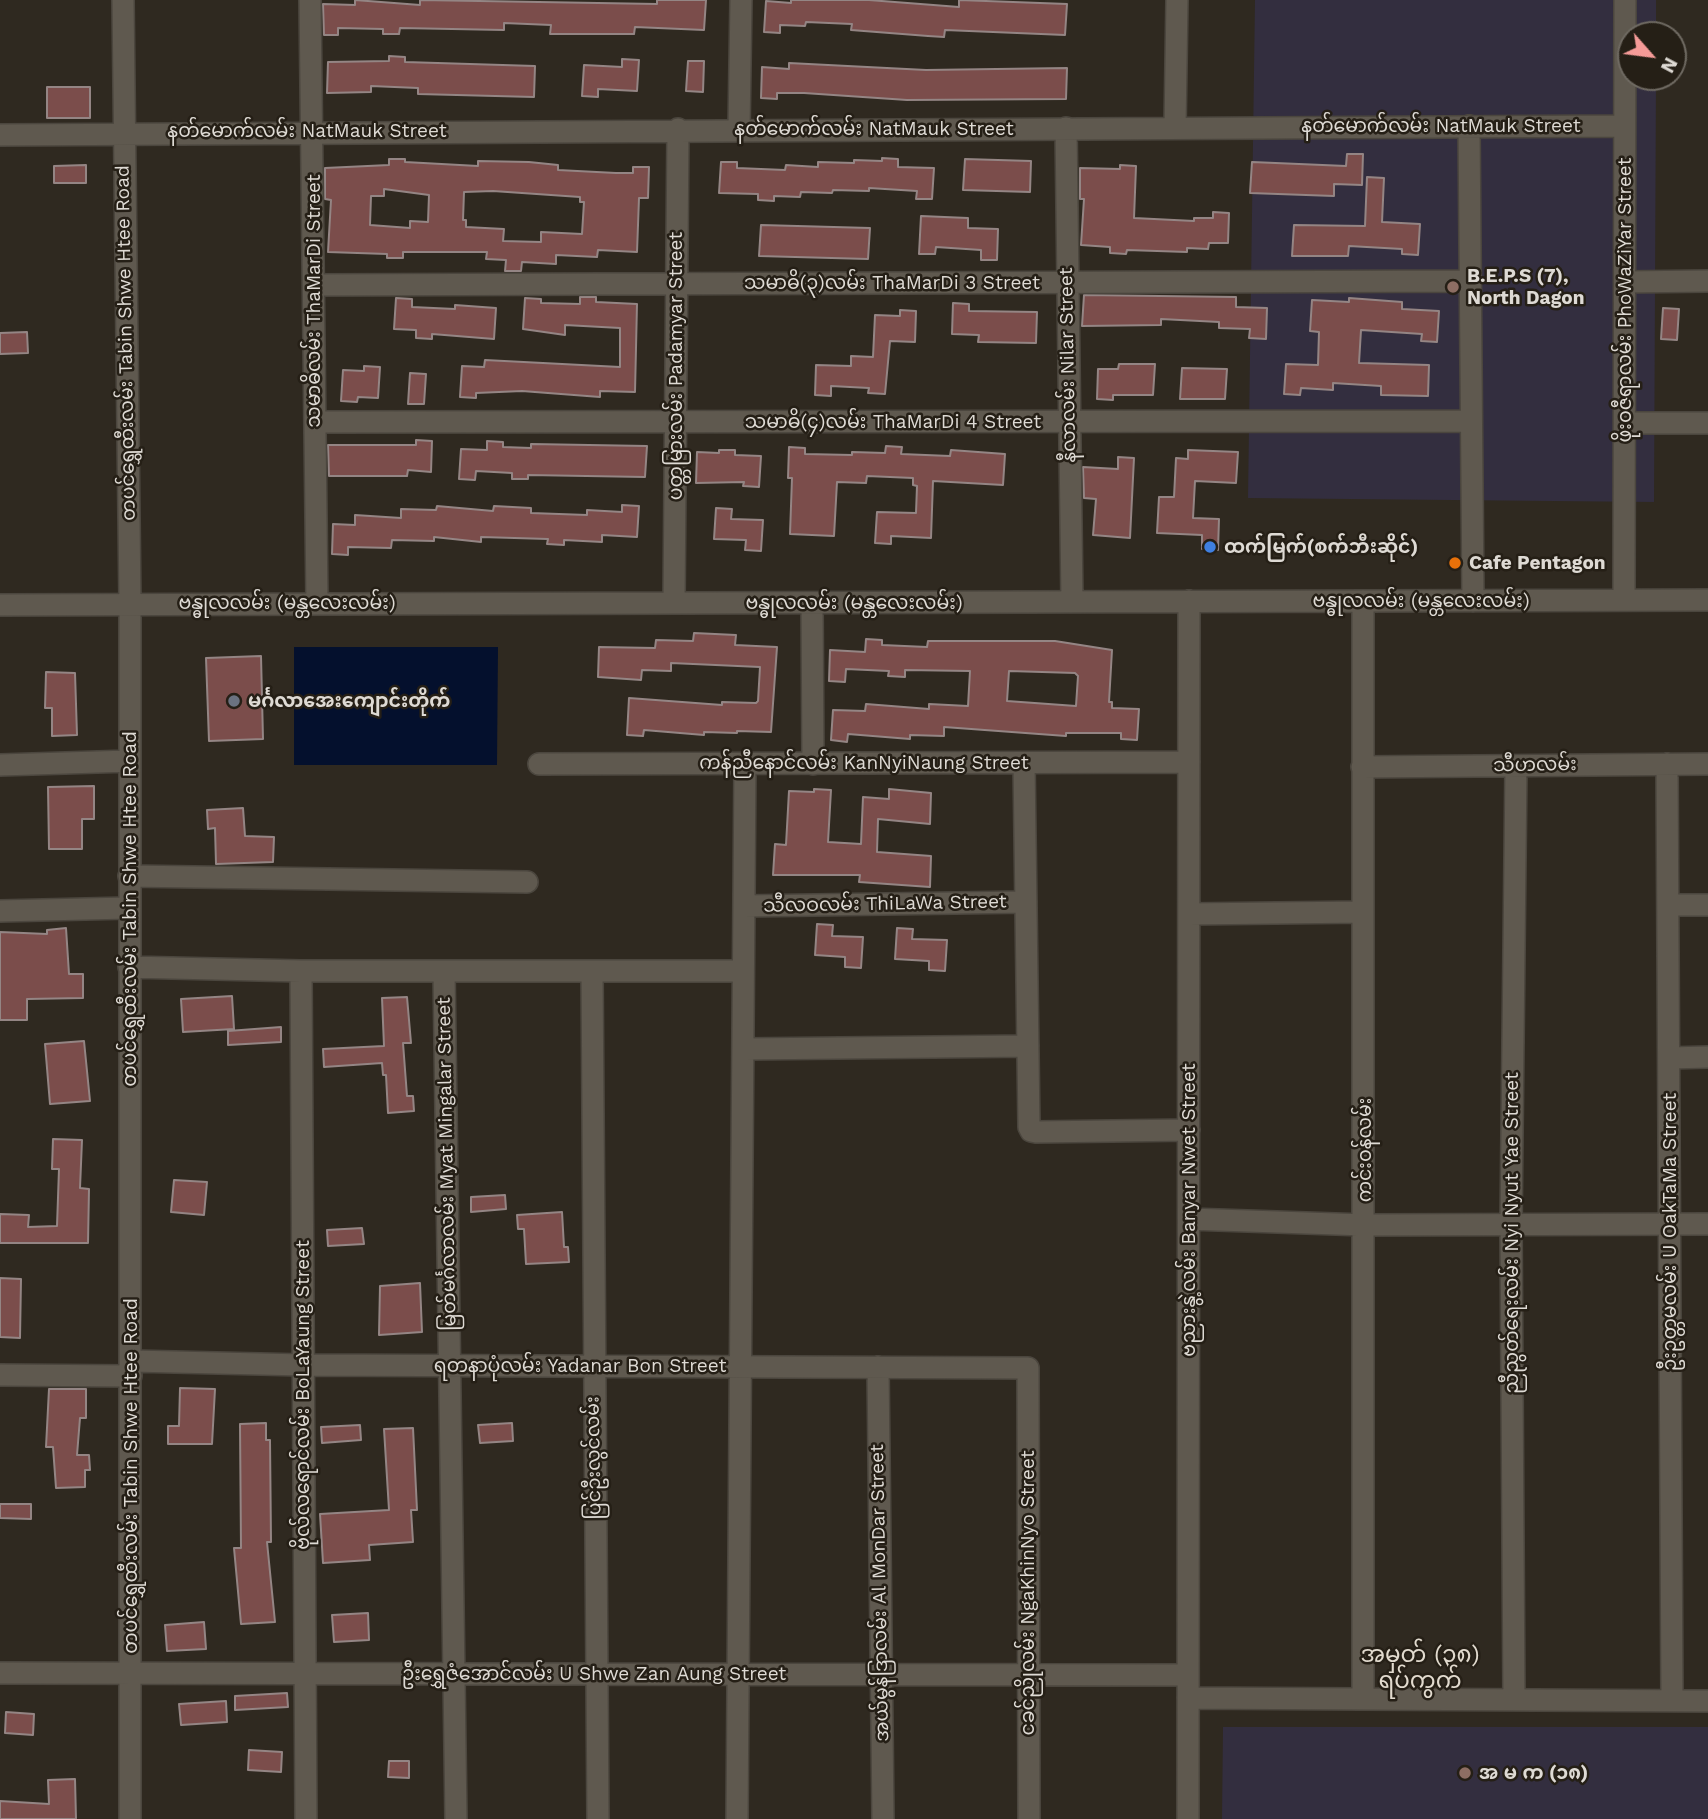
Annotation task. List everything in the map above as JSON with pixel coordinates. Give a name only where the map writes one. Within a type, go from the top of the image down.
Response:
[{"type":"street","name":"တပင်ရွှေထီးလမ်း Tabin Shwe Htee Road","points":[[123,0],[130,603],[130,1819]]},
{"type":"street","name":"သမာဓိလမ်း ThaMarDi Street","points":[[310,0],[317,603]]},
{"type":"street","points":[[739,129],[741,0]]},
{"type":"street","points":[[1175,127],[1177,0]]},
{"type":"street","name":"ဖိုးဝဇီရာလမ်း PhoWaZiYar Street","points":[[1624,600],[1625,0]]},
{"type":"street","points":[[1469,126],[1473,601]]},
{"type":"street","name":"နတ်မောက်လမ်း NatMauk Street","points":[[0,135],[124,132],[1624,126]]},
{"type":"street","name":"နီလာလမ်း Nilar Street","points":[[1066,128],[1072,602]]},
{"type":"street","name":"ပတ္တမြားလမ်း Padamyar Street","points":[[674,603],[678,129]]},
{"type":"street","name":"သမာဓိ(၃)လမ်း ThaMarDi 3 Street","points":[[314,285],[1470,281]]},
{"type":"street","points":[[1626,282],[1708,281]]},
{"type":"street","name":"သမာဓိ(၄)လမ်း ThaMarDi 4 Street","points":[[315,422],[1471,421]]},
{"type":"street","points":[[1626,423],[1708,423]]},
{"type":"street","name":"ဗန္ဓုလလမ်း (မန္တလေးလမ်း)","points":[[0,605],[1708,600]]},
{"type":"street","name":"ဗညားနွဲ့လမ်း Banyar Nwet Street","points":[[1188,1819],[1189,601]]},
{"type":"street","name":"ကင်းဝန်လမ်း","points":[[1363,601],[1363,1699]]},
{"type":"street","points":[[812,603],[813,764]]},
{"type":"street","points":[[0,765],[130,761]]},
{"type":"street","name":"ကန်ညီနောင်လမ်း KanNyiNaung Street","points":[[538,764],[1189,762]]},
{"type":"street","points":[[1024,763],[1031,1131],[1189,1130]]},
{"type":"street","points":[[737,1819],[745,1049],[745,764]]},
{"type":"street","name":"ဦးဥတ္တမလမ်း U OakTaMa Street","points":[[1667,764],[1672,1700]]},
{"type":"street","name":"သီဟလမ်း","points":[[1362,767],[1708,764]]},
{"type":"street","name":"ညီညွတ်ရေးလမ်း Nyi Nyut Yae Street","points":[[1514,1700],[1511,1225],[1516,766]]},
{"type":"street","points":[[129,876],[527,881]]},
{"type":"street","name":"သီလဝလမ်း ThiLaWa Street","points":[[744,906],[1026,902]]},
{"type":"street","points":[[1668,905],[1708,905]]},
{"type":"street","points":[[0,911],[128,908]]},
{"type":"street","points":[[1189,914],[1363,912]]},
{"type":"street","points":[[129,967],[301,971],[743,971]]},
{"type":"street","name":"ဗိုလ်လရောင်လမ်း BoLaYaung Street","points":[[301,971],[306,1819]]},
{"type":"street","name":"မြတ်မင်္ဂလာလမ်း Myat Mingalar Street","points":[[444,971],[456,1819]]},
{"type":"street","name":"ပြင်ဦးလွင်လမ်း","points":[[592,972],[598,1819]]},
{"type":"street","points":[[745,1049],[1028,1045]]},
{"type":"street","points":[[1669,1058],[1708,1057]]},
{"type":"street","points":[[1189,1219],[1365,1225],[1708,1224]]},
{"type":"street","name":"ရတနာပုံလမ်း Yadanar Bon Street","points":[[0,1375],[131,1368],[303,1366],[1028,1368]]},
{"type":"street","name":"အယ်မွန်ဒြာလမ်း Al MonDar Street","points":[[878,1367],[883,1819]]},
{"type":"street","name":"ငခင်ညိုလမ်း NgaKhinNyo Street","points":[[1028,1368],[1029,1819]]},
{"type":"street","name":"ဦးရွှေဇံအောင်လမ်း U Shwe Zan Aung Street","points":[[0,1673],[454,1676],[738,1673],[1188,1675]]},
{"type":"street","points":[[1188,1698],[1708,1700]]},
{"type":"shaded area","name":"B.E.P.S (7), North Dagon","points":[[1255,0],[1656,0],[1656,21],[1617,21],[1617,91],[1656,91],[1654,502],[1248,498]]},
{"type":"shaded area","name":"အ မ က (၁၈)","points":[[1223,1727],[1708,1727],[1708,1819],[1222,1819]]},
{"type":"water","points":[[294,647],[498,647],[497,765],[294,765]]},
{"type":"building","points":[[355,0],[420,5],[420,0],[657,4],[657,0],[706,0],[704,30],[635,27],[634,34],[550,34],[551,25],[504,23],[504,30],[400,28],[399,34],[383,34],[383,29],[338,28],[338,35],[324,35],[323,4],[355,5]]},
{"type":"building","points":[[791,0],[869,0],[959,7],[959,0],[1067,4],[1065,35],[945,30],[944,37],[851,30],[852,24],[806,22],[805,26],[780,25],[780,33],[764,32],[766,1],[791,3]]},
{"type":"building","points":[[389,56],[405,57],[405,62],[535,66],[534,97],[418,94],[418,88],[371,86],[371,92],[327,93],[328,62],[389,61]]},
{"type":"building","points":[[622,59],[639,60],[637,91],[598,89],[598,97],[582,96],[584,65],[622,67]]},
{"type":"building","points":[[688,61],[704,61],[703,92],[686,91]]},
{"type":"building","points":[[789,63],[926,70],[1067,68],[1066,99],[907,100],[804,93],[777,93],[777,99],[761,98],[762,67],[789,69]]},
{"type":"building","points":[[47,87],[90,87],[90,118],[47,118]]},
{"type":"building","points":[[1347,154],[1363,154],[1362,185],[1334,184],[1334,196],[1250,193],[1252,162],[1346,166]]},
{"type":"building","points":[[882,158],[898,159],[898,167],[934,168],[932,199],[916,199],[917,191],[869,188],[869,191],[801,192],[800,197],[774,196],[774,201],[758,200],[758,194],[719,193],[721,162],[737,162],[737,168],[785,170],[786,165],[818,167],[818,162],[854,163],[854,160],[882,161]]},
{"type":"building","points":[[389,159],[478,166],[478,161],[529,162],[558,165],[558,170],[616,173],[633,173],[633,167],[649,167],[648,198],[639,198],[637,252],[598,250],[597,257],[556,255],[556,264],[522,262],[521,271],[505,271],[506,260],[486,259],[487,252],[403,252],[403,258],[387,258],[387,254],[328,252],[331,200],[325,199],[325,168],[389,165]],"holes":[[[384,189],[429,195],[428,222],[410,221],[410,228],[370,225],[371,196],[384,196]],[[493,191],[580,197],[580,202],[584,202],[582,234],[541,232],[541,242],[503,241],[504,229],[466,227],[466,220],[463,220],[464,192]]]},
{"type":"building","points":[[965,159],[1031,161],[1030,192],[963,190]]},
{"type":"building","points":[[86,165],[86,183],[54,183],[54,166]]},
{"type":"building","points":[[1120,165],[1136,166],[1134,218],[1194,221],[1194,218],[1213,218],[1213,212],[1229,213],[1228,243],[1209,243],[1208,249],[1187,248],[1187,252],[1127,250],[1126,254],[1110,253],[1110,247],[1081,245],[1084,199],[1080,199],[1080,168],[1120,169]]},
{"type":"building","points":[[1367,177],[1384,178],[1382,222],[1420,224],[1418,255],[1402,254],[1402,249],[1349,246],[1348,256],[1292,256],[1294,225],[1365,226]]},
{"type":"building","points":[[921,216],[968,218],[968,228],[998,229],[997,260],[981,260],[981,250],[936,247],[935,254],[919,254]]},
{"type":"building","points":[[761,225],[870,228],[868,259],[759,256]]},
{"type":"building","points":[[1084,295],[1236,297],[1236,307],[1267,308],[1266,339],[1249,338],[1250,329],[1219,328],[1219,322],[1161,319],[1161,325],[1082,326]]},
{"type":"building","points":[[580,297],[596,297],[596,302],[637,304],[635,392],[600,391],[600,397],[522,391],[476,393],[476,398],[460,397],[462,366],[484,367],[485,360],[620,367],[620,328],[565,325],[565,335],[523,329],[525,298],[541,299],[541,303],[580,304]]},
{"type":"building","points":[[396,298],[412,299],[412,307],[455,309],[455,305],[496,308],[494,339],[432,334],[432,339],[416,338],[416,330],[394,329]]},
{"type":"building","points":[[1349,298],[1402,302],[1402,309],[1439,311],[1437,342],[1421,341],[1422,334],[1361,330],[1359,363],[1429,365],[1428,396],[1381,395],[1381,386],[1333,383],[1333,390],[1301,388],[1300,395],[1284,394],[1286,364],[1318,365],[1319,332],[1310,331],[1312,300],[1349,302]]},
{"type":"building","points":[[953,303],[969,304],[969,311],[1037,312],[1036,343],[978,342],[979,335],[952,334]]},
{"type":"building","points":[[1663,308],[1679,309],[1677,340],[1661,339]]},
{"type":"building","points":[[900,310],[916,311],[915,342],[890,341],[885,394],[868,393],[869,388],[831,386],[831,396],[815,395],[816,365],[851,366],[851,356],[873,357],[875,315],[900,316]]},
{"type":"building","points":[[27,332],[28,353],[0,354],[0,333]]},
{"type":"building","points":[[1119,364],[1155,364],[1153,395],[1113,395],[1113,400],[1097,399],[1098,369],[1118,369]]},
{"type":"building","points":[[364,366],[380,367],[378,398],[358,397],[357,402],[341,401],[343,370],[364,371]]},
{"type":"building","points":[[1182,368],[1227,369],[1225,399],[1180,399]]},
{"type":"building","points":[[410,373],[426,374],[424,404],[408,404]]},
{"type":"building","points":[[416,440],[432,441],[431,472],[408,470],[407,476],[329,476],[328,445],[416,445]]},
{"type":"building","points":[[487,441],[503,442],[503,447],[531,448],[531,444],[647,446],[645,477],[528,475],[528,479],[512,479],[512,473],[476,471],[475,480],[459,479],[461,449],[487,450]]},
{"type":"building","points":[[886,446],[902,447],[901,454],[950,456],[951,450],[1005,454],[1003,485],[933,481],[931,538],[891,536],[891,544],[875,543],[877,512],[916,513],[917,486],[913,485],[913,478],[867,476],[866,483],[837,482],[834,536],[790,534],[792,478],[788,478],[789,447],[805,448],[805,454],[852,455],[852,452],[885,453]]},
{"type":"building","points":[[719,450],[735,450],[735,455],[761,456],[759,487],[743,486],[744,482],[696,483],[697,452],[719,453]]},
{"type":"building","points":[[1188,450],[1238,452],[1236,483],[1195,481],[1193,518],[1219,519],[1218,550],[1202,549],[1202,535],[1157,533],[1159,497],[1174,497],[1176,458],[1188,459]]},
{"type":"building","points":[[1118,457],[1134,458],[1130,538],[1093,535],[1096,499],[1084,498],[1083,467],[1118,469]]},
{"type":"building","points":[[622,505],[639,506],[637,537],[602,535],[602,542],[564,540],[564,545],[547,544],[548,539],[481,537],[481,542],[434,537],[434,541],[392,540],[391,548],[348,547],[348,555],[332,554],[333,524],[355,525],[355,515],[401,518],[401,509],[436,510],[437,506],[493,511],[494,506],[531,508],[531,513],[587,515],[587,510],[622,512]]},
{"type":"building","points":[[716,508],[732,509],[731,519],[763,520],[761,551],[745,550],[746,540],[714,539]]},
{"type":"building","points":[[694,633],[736,635],[735,645],[777,647],[771,732],[704,732],[704,735],[644,730],[643,736],[627,735],[629,698],[722,705],[722,702],[758,701],[760,667],[671,663],[671,671],[642,670],[641,680],[598,677],[599,647],[655,648],[656,640],[693,641]]},
{"type":"building","points":[[866,639],[882,640],[882,645],[927,647],[928,641],[1055,641],[1112,650],[1109,702],[1112,702],[1112,708],[1139,709],[1137,740],[1121,739],[1121,733],[1066,733],[1066,736],[944,727],[944,736],[910,735],[910,739],[848,734],[847,742],[831,740],[833,710],[865,711],[866,704],[929,709],[929,704],[968,706],[970,671],[905,670],[905,677],[888,676],[889,671],[846,669],[845,682],[829,681],[830,650],[865,652]],"holes":[[[1009,671],[1075,673],[1078,676],[1076,706],[1007,701]]]},
{"type":"building","points":[[261,656],[263,739],[209,741],[206,658]]},
{"type":"building","points":[[46,672],[75,673],[77,735],[52,736],[52,708],[45,708]]},
{"type":"building","points":[[94,786],[94,819],[82,819],[82,849],[49,849],[48,787]]},
{"type":"building","points":[[814,789],[831,790],[828,842],[861,844],[863,797],[889,799],[889,789],[931,793],[930,824],[878,819],[877,852],[931,856],[930,887],[859,882],[860,875],[773,875],[775,844],[786,845],[789,791],[814,792]]},
{"type":"building","points":[[243,808],[245,836],[274,837],[273,862],[216,864],[215,828],[208,829],[207,810]]},
{"type":"building","points":[[817,924],[833,925],[832,936],[863,937],[861,968],[845,967],[845,957],[815,955]]},
{"type":"building","points":[[66,928],[69,974],[83,974],[83,998],[27,999],[27,1020],[0,1020],[0,932],[47,934],[47,930]]},
{"type":"building","points":[[897,928],[913,929],[912,939],[947,940],[945,971],[929,970],[929,961],[895,959]]},
{"type":"building","points":[[232,996],[234,1029],[183,1032],[181,999]]},
{"type":"building","points":[[407,997],[411,1043],[403,1043],[407,1096],[413,1096],[414,1111],[388,1113],[386,1075],[383,1075],[382,1063],[324,1067],[323,1049],[384,1046],[382,998]]},
{"type":"building","points":[[281,1027],[281,1042],[228,1045],[228,1031]]},
{"type":"building","points":[[84,1041],[90,1101],[50,1104],[45,1044]]},
{"type":"building","points":[[53,1139],[82,1140],[80,1188],[89,1189],[88,1243],[0,1243],[0,1214],[29,1215],[28,1227],[57,1226],[59,1169],[52,1169]]},
{"type":"building","points":[[174,1180],[207,1182],[204,1215],[171,1212]]},
{"type":"building","points":[[505,1195],[506,1209],[471,1212],[471,1197]]},
{"type":"building","points":[[562,1212],[564,1247],[568,1247],[569,1262],[526,1264],[524,1229],[518,1229],[517,1215]]},
{"type":"building","points":[[362,1228],[364,1244],[328,1246],[327,1230]]},
{"type":"building","points":[[0,1278],[21,1279],[20,1338],[0,1337]]},
{"type":"building","points":[[420,1283],[422,1332],[379,1335],[380,1286]]},
{"type":"building","points":[[180,1388],[215,1389],[212,1444],[168,1444],[168,1426],[179,1426]]},
{"type":"building","points":[[49,1389],[86,1389],[86,1418],[80,1418],[77,1455],[89,1455],[90,1470],[85,1470],[85,1487],[56,1488],[53,1447],[46,1447]]},
{"type":"building","points":[[266,1423],[266,1440],[270,1440],[271,1542],[267,1542],[275,1622],[241,1624],[234,1548],[241,1548],[240,1424]]},
{"type":"building","points":[[512,1423],[513,1441],[480,1443],[478,1425]]},
{"type":"building","points":[[360,1425],[361,1440],[322,1443],[321,1427]]},
{"type":"building","points":[[413,1428],[417,1510],[411,1510],[413,1542],[369,1545],[370,1560],[323,1563],[320,1514],[389,1510],[384,1429]]},
{"type":"building","points":[[0,1504],[31,1504],[31,1519],[0,1518]]},
{"type":"building","points":[[368,1613],[369,1640],[334,1642],[332,1615]]},
{"type":"building","points":[[204,1622],[206,1649],[167,1651],[165,1625]]},
{"type":"building","points":[[287,1693],[288,1707],[235,1710],[235,1696]]},
{"type":"building","points":[[226,1701],[227,1722],[181,1725],[179,1704]]},
{"type":"building","points":[[6,1712],[34,1714],[33,1735],[5,1733]]},
{"type":"building","points":[[249,1750],[282,1752],[281,1772],[248,1770]]},
{"type":"building","points":[[389,1761],[409,1761],[409,1778],[388,1777]]},
{"type":"building","points":[[75,1779],[76,1819],[0,1819],[0,1801],[49,1804],[48,1780]]},
{"type":"place","name":"B.E.P.S (7), North Dagon","points":[[1453,287]]},
{"type":"place","name":"ထက်မြက်(စက်ဘီးဆိုင်)","points":[[1210,547]]},
{"type":"place","name":"Cafe Pentagon","points":[[1455,563]]},
{"type":"place","name":"မင်္ဂလာအေးကျောင်းတိုက်","points":[[234,701]]},
{"type":"place","name":"အ မ က (၁၈)","points":[[1465,1773]]},
{"type":"district","name":"အမှတ် (၃၈) ရပ်ကွက်","points":[[1420,1668]]}]
